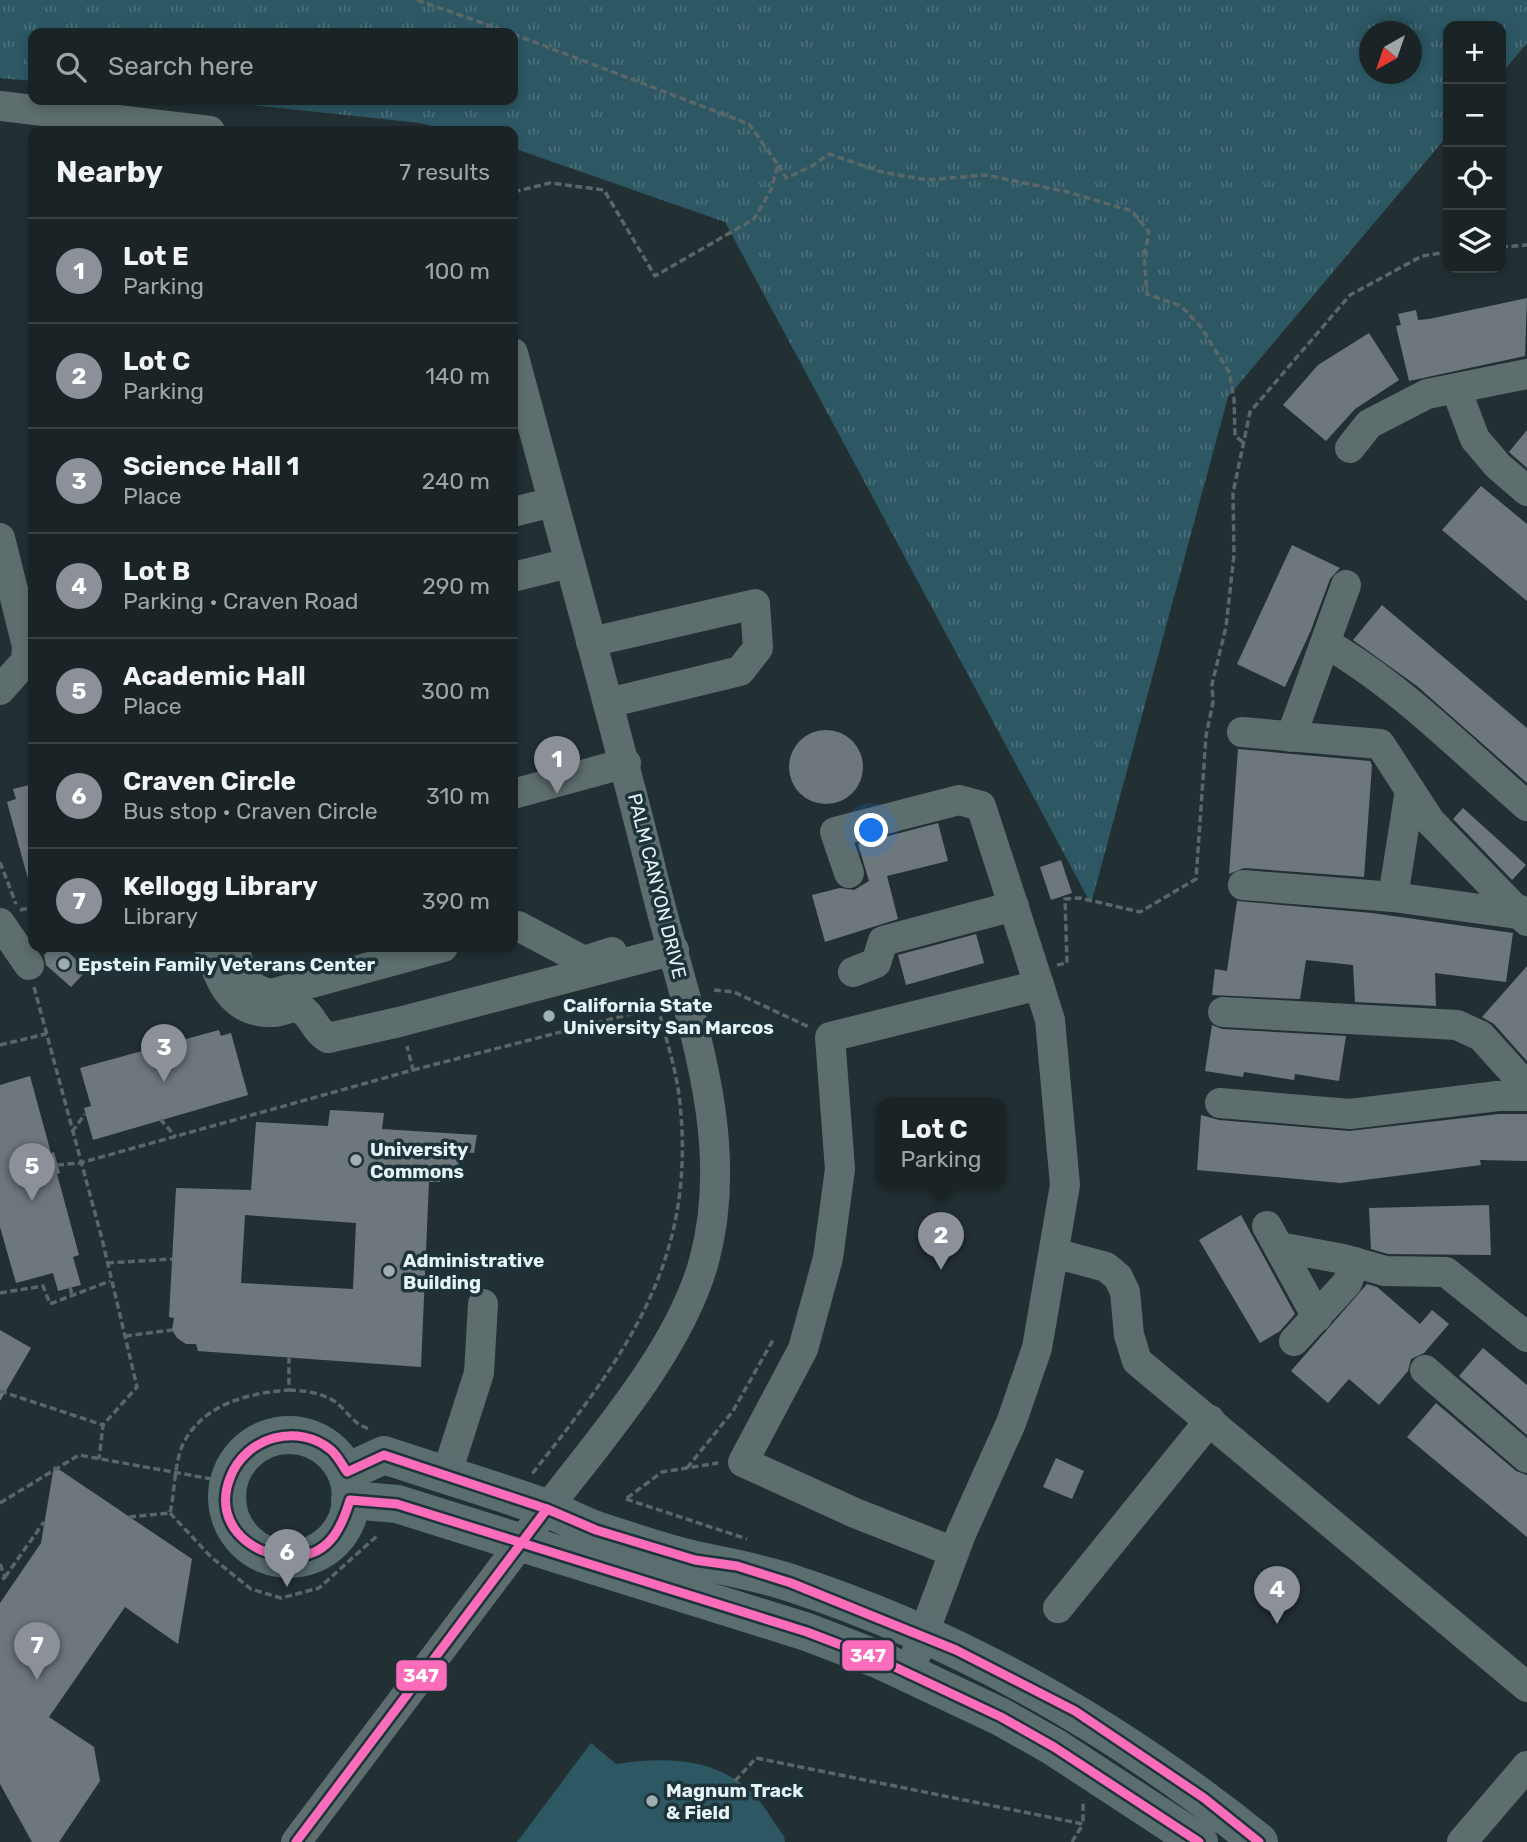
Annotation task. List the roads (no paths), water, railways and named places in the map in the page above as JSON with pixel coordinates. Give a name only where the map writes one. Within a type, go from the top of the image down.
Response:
[{"type":"main road","points":[[1199,1842],[1054,1746],[909,1673],[807,1632],[520,1545],[348,1486],[331,1450],[307,1437],[283,1435],[259,1441],[240,1457],[228,1482],[226,1502],[233,1526],[248,1545],[270,1557],[294,1559],[319,1552],[336,1537],[348,1516],[348,1486],[384,1455],[547,1509],[596,1530],[695,1560],[737,1566],[791,1583],[922,1635],[1075,1711],[1204,1798],[1259,1842]]},
{"type":"street","points":[[0,106],[155,126]]},
{"type":"street","name":"PALM CANYON DRIVE","points":[[296,1842],[547,1509],[584,1465],[678,1326],[706,1252],[717,1204],[716,1153],[708,1087],[626,763],[518,372]]},
{"type":"street","points":[[1350,448],[1369,424],[1427,394],[1527,374]]},
{"type":"street","points":[[1457,388],[1475,439],[1498,466],[1527,491]]},
{"type":"street","points":[[518,511],[553,502]]},
{"type":"street","points":[[0,538],[23,651],[0,690]]},
{"type":"street","points":[[518,576],[569,563]]},
{"type":"street","points":[[1291,737],[1346,585]]},
{"type":"street","points":[[591,642],[755,604],[758,648],[740,671],[608,703]]},
{"type":"street","points":[[1327,643],[1351,658],[1414,708],[1527,806]]},
{"type":"street","points":[[1242,732],[1380,744],[1430,821],[1524,912]]},
{"type":"street","points":[[518,793],[626,763]]},
{"type":"street","points":[[1393,897],[1410,790]]},
{"type":"street","points":[[849,873],[835,832],[959,800],[981,806],[1050,1020],[1065,1185],[1037,1348],[1011,1423],[954,1552],[909,1673]]},
{"type":"street","points":[[1243,885],[1393,897],[1524,912]]},
{"type":"street","points":[[853,972],[876,963],[883,941],[1014,906]]},
{"type":"street","points":[[518,926],[584,961],[672,943]]},
{"type":"street","points":[[14,928],[29,965]]},
{"type":"street","points":[[211,952],[222,987],[233,998],[252,1008],[271,1012],[295,1007],[306,1011],[319,1033],[328,1038],[672,943]]},
{"type":"street","points":[[235,952],[243,979],[260,992],[271,995],[425,952]]},
{"type":"street","points":[[954,1552],[855,1513],[743,1462],[803,1349],[828,1258],[841,1169],[830,1037],[1037,978]]},
{"type":"street","points":[[1223,1012],[1457,1025],[1481,1036],[1527,1087]]},
{"type":"street","points":[[1220,1102],[1350,1114],[1498,1096],[1527,1096]]},
{"type":"street","points":[[1317,1317],[1273,1237],[1385,1271],[1447,1272],[1523,1326]]},
{"type":"street","points":[[1054,1252],[1106,1267],[1118,1277],[1125,1292],[1129,1335],[1137,1361],[1527,1687]]},
{"type":"street","points":[[1294,1341],[1347,1283],[1355,1262]]},
{"type":"street","points":[[446,1476],[479,1373],[483,1304]]},
{"type":"street","points":[[1425,1370],[1527,1458]]},
{"type":"street","points":[[1058,1608],[1210,1420]]},
{"type":"street","points":[[1462,1842],[1527,1766]]},
{"type":"place","name":"Lot E","points":[[557,794]]},
{"type":"place","name":"Epstein Family Veterans Center","points":[[64,964]]},
{"type":"place","name":"California State University San Marcos","points":[[549,1016]]},
{"type":"place","name":"Science Hall 1","points":[[164,1082]]},
{"type":"place","name":"University Commons","points":[[356,1160]]},
{"type":"place","name":"Academic Hall","points":[[32,1201]]},
{"type":"place","name":"Lot C","points":[[941,1270]]},
{"type":"place","name":"Administrative Building","points":[[389,1271]]},
{"type":"place","name":"Craven Circle","points":[[287,1587]]},
{"type":"place","name":"Lot B","points":[[1277,1624]]},
{"type":"place","name":"Kellogg Library","points":[[37,1680]]},
{"type":"place","name":"Magnum Track & Field","points":[[652,1801]]}]
